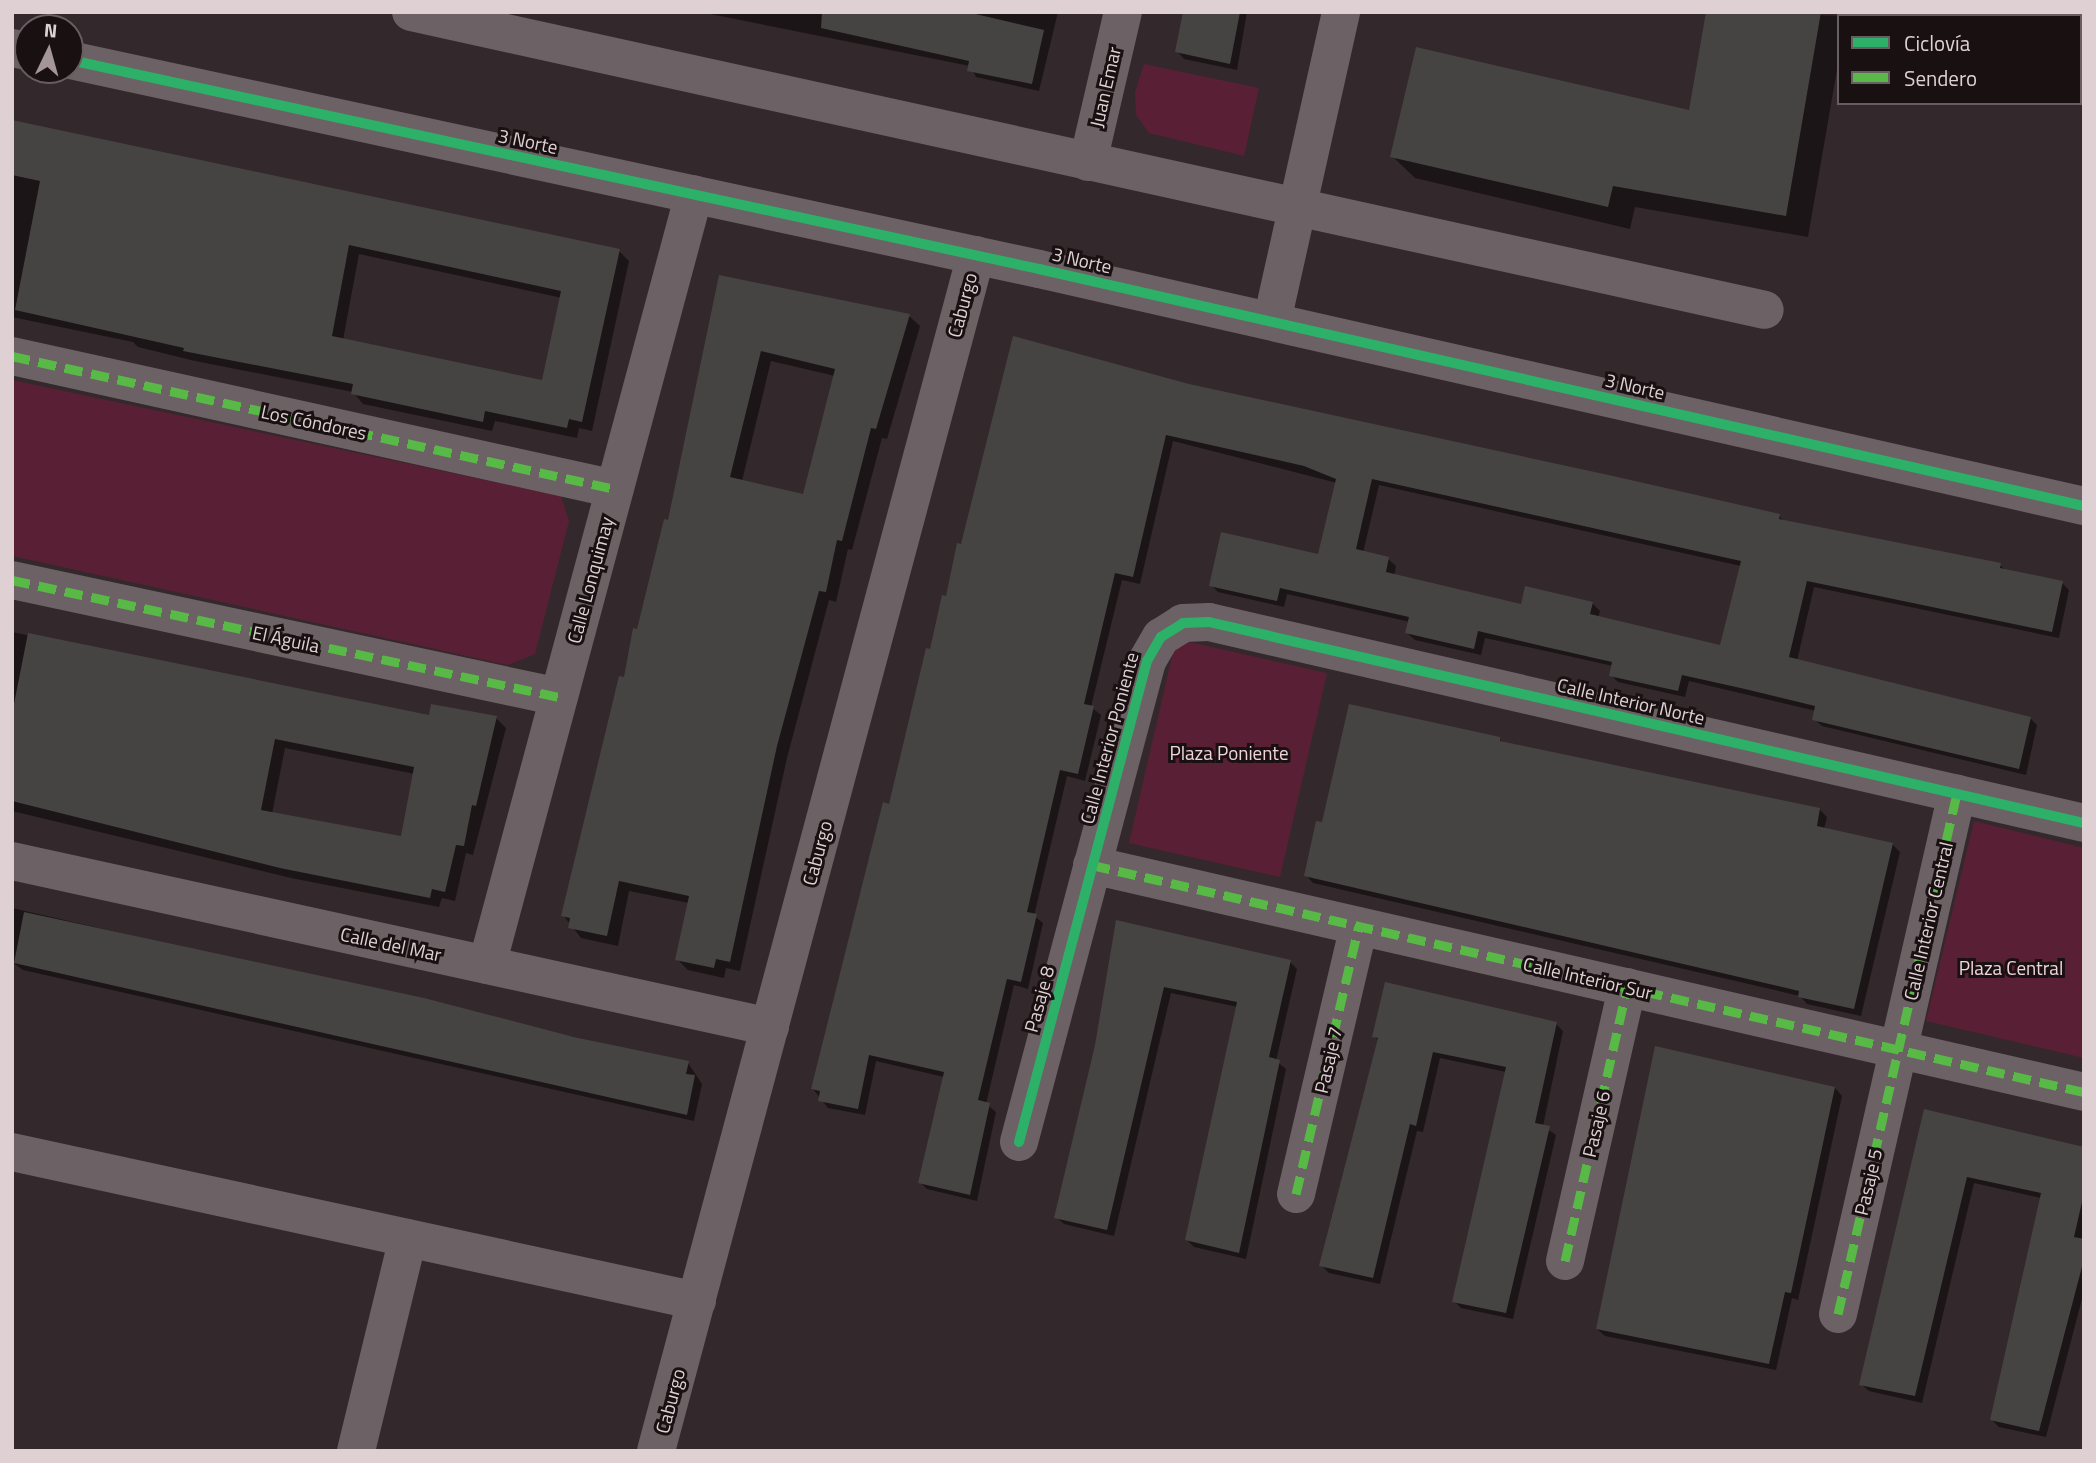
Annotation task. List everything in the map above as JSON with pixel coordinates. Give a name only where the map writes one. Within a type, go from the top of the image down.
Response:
[{"type":"street","points":[[411,12],[1765,310]]},
{"type":"street","name":"Juan Emar","points":[[1088,162],[1123,12]]},
{"type":"street","points":[[1272,321],[1341,12]]},
{"type":"street","name":"3 Norte","points":[[84,63],[976,255],[2084,506]]},
{"type":"street","name":"Calle Lonquimay","points":[[487,965],[694,194]]},
{"type":"street","name":"Caburgo","points":[[656,1451],[976,255]]},
{"type":"street","name":"Los Cóndores","points":[[12,356],[615,489]]},
{"type":"street","name":"El Águila","points":[[12,580],[559,697]]},
{"type":"street","name":"Calle Interior Norte","points":[[1171,628],[1209,622],[2084,823]]},
{"type":"street","name":"Calle Interior Poniente","points":[[1093,865],[1147,661],[1152,648],[1171,628]]},
{"type":"street","name":"Calle Interior Central","points":[[1899,1050],[1957,793]]},
{"type":"street","name":"Calle del Mar","points":[[12,861],[770,1027]]},
{"type":"street","name":"Calle Interior Sur","points":[[1093,865],[2084,1092]]},
{"type":"street","name":"Pasaje 8","points":[[1020,1142],[1093,865]]},
{"type":"street","name":"Pasaje 7","points":[[1296,1194],[1359,926]]},
{"type":"street","name":"Pasaje 6","points":[[1565,1261],[1627,987]]},
{"type":"street","name":"Pasaje 5","points":[[1838,1314],[1899,1050]]},
{"type":"street","points":[[12,1152],[697,1301]]},
{"type":"street","points":[[356,1451],[408,1238]]},
{"type":"green space","points":[[1144,64],[1259,88],[1244,156],[1149,133],[1136,115],[1135,92]]},
{"type":"green space","points":[[12,380],[561,496],[569,521],[535,654],[508,665],[12,556]]},
{"type":"green space","name":"Plaza Poniente","points":[[1176,639],[1327,673],[1280,877],[1129,843]]},
{"type":"green space","name":"Plaza Central","points":[[1974,821],[2084,848],[2084,1058],[1926,1021]]},
{"type":"building","points":[[822,12],[967,12],[1044,30],[1032,84],[967,71],[969,61],[821,28]]},
{"type":"building","points":[[1183,12],[1240,12],[1230,64],[1175,52]]},
{"type":"building","points":[[1706,12],[1821,12],[1786,216],[1613,186],[1608,207],[1390,157],[1416,47],[1689,110]]},
{"type":"building","points":[[12,120],[620,249],[582,422],[569,419],[567,428],[485,411],[483,422],[351,394],[353,384],[183,351],[184,348],[15,310],[40,181],[12,175]],"holes":[[[349,245],[561,291],[542,380],[332,336]]]},
{"type":"building","points":[[719,275],[910,314],[876,429],[871,428],[842,541],[837,540],[826,592],[819,591],[777,746],[730,962],[716,959],[714,968],[675,960],[689,896],[619,881],[607,936],[568,928],[570,918],[561,916],[619,676],[624,677],[633,628],[637,629],[664,519],[668,520]],"holes":[[[761,351],[835,369],[803,494],[730,477]]]},
{"type":"building","points":[[1013,336],[1189,384],[1780,514],[1779,519],[2001,563],[2000,568],[2063,581],[2052,632],[1807,581],[1789,657],[2031,717],[2019,769],[1812,720],[1815,706],[1745,689],[1682,675],[1678,691],[1609,676],[1612,662],[1478,631],[1474,649],[1405,633],[1409,617],[1280,588],[1277,601],[1209,586],[1221,532],[1318,554],[1336,479],[1304,466],[1166,435],[1133,577],[1115,573],[1084,704],[1094,706],[1078,774],[1060,770],[1027,912],[1037,914],[1021,982],[1007,979],[978,1100],[990,1103],[970,1195],[918,1183],[944,1072],[869,1055],[858,1109],[818,1101],[820,1091],[811,1089],[883,802],[889,804],[926,648],[930,649],[942,595],[946,596],[957,543],[961,544]],"holes":[[[1372,479],[1741,561],[1720,645],[1590,614],[1593,602],[1525,586],[1521,604],[1386,572],[1389,557],[1356,549]]]},
{"type":"building","points":[[28,633],[429,715],[431,704],[497,716],[476,806],[472,805],[464,846],[456,845],[445,892],[432,889],[430,898],[280,868],[12,801],[12,714]],"holes":[[[275,739],[414,767],[401,836],[261,810]]]},
{"type":"building","points":[[1349,704],[1500,737],[1500,741],[1820,808],[1817,826],[1893,843],[1854,1009],[1798,997],[1799,991],[1304,876],[1316,821],[1322,822]]},
{"type":"building","points":[[24,912],[424,998],[574,1037],[689,1061],[686,1074],[695,1075],[687,1115],[14,963]]},
{"type":"building","points":[[1116,920],[1291,960],[1269,1057],[1280,1060],[1239,1253],[1185,1240],[1237,1002],[1164,987],[1107,1230],[1054,1218],[1095,1045]]},
{"type":"building","points":[[1385,982],[1557,1022],[1535,1123],[1550,1126],[1506,1313],[1452,1302],[1506,1067],[1433,1052],[1416,1126],[1410,1124],[1373,1278],[1319,1266],[1378,1038],[1372,1037]]},
{"type":"building","points":[[1655,1046],[1835,1087],[1791,1293],[1785,1292],[1769,1364],[1596,1329]]},
{"type":"building","points":[[1924,1109],[2084,1147],[2084,1193],[2074,1237],[2084,1239],[2084,1259],[2039,1431],[1990,1420],[2041,1193],[1967,1177],[1915,1396],[1859,1385]]},
{"type":"marked path","points":[[12,356],[615,489]]},
{"type":"marked path","points":[[12,580],[559,697]]},
{"type":"marked path","points":[[1838,1314],[1957,793]]},
{"type":"marked path","points":[[1092,865],[2084,1092]]},
{"type":"marked path","points":[[1296,1194],[1359,926]]},
{"type":"marked path","points":[[1565,1261],[1627,987]]},
{"type":"cycle path","points":[[84,63],[1039,269],[2084,506]]},
{"type":"cycle path","points":[[1019,1142],[1147,661],[1161,637],[1183,623],[1209,622],[2084,823]]}]
